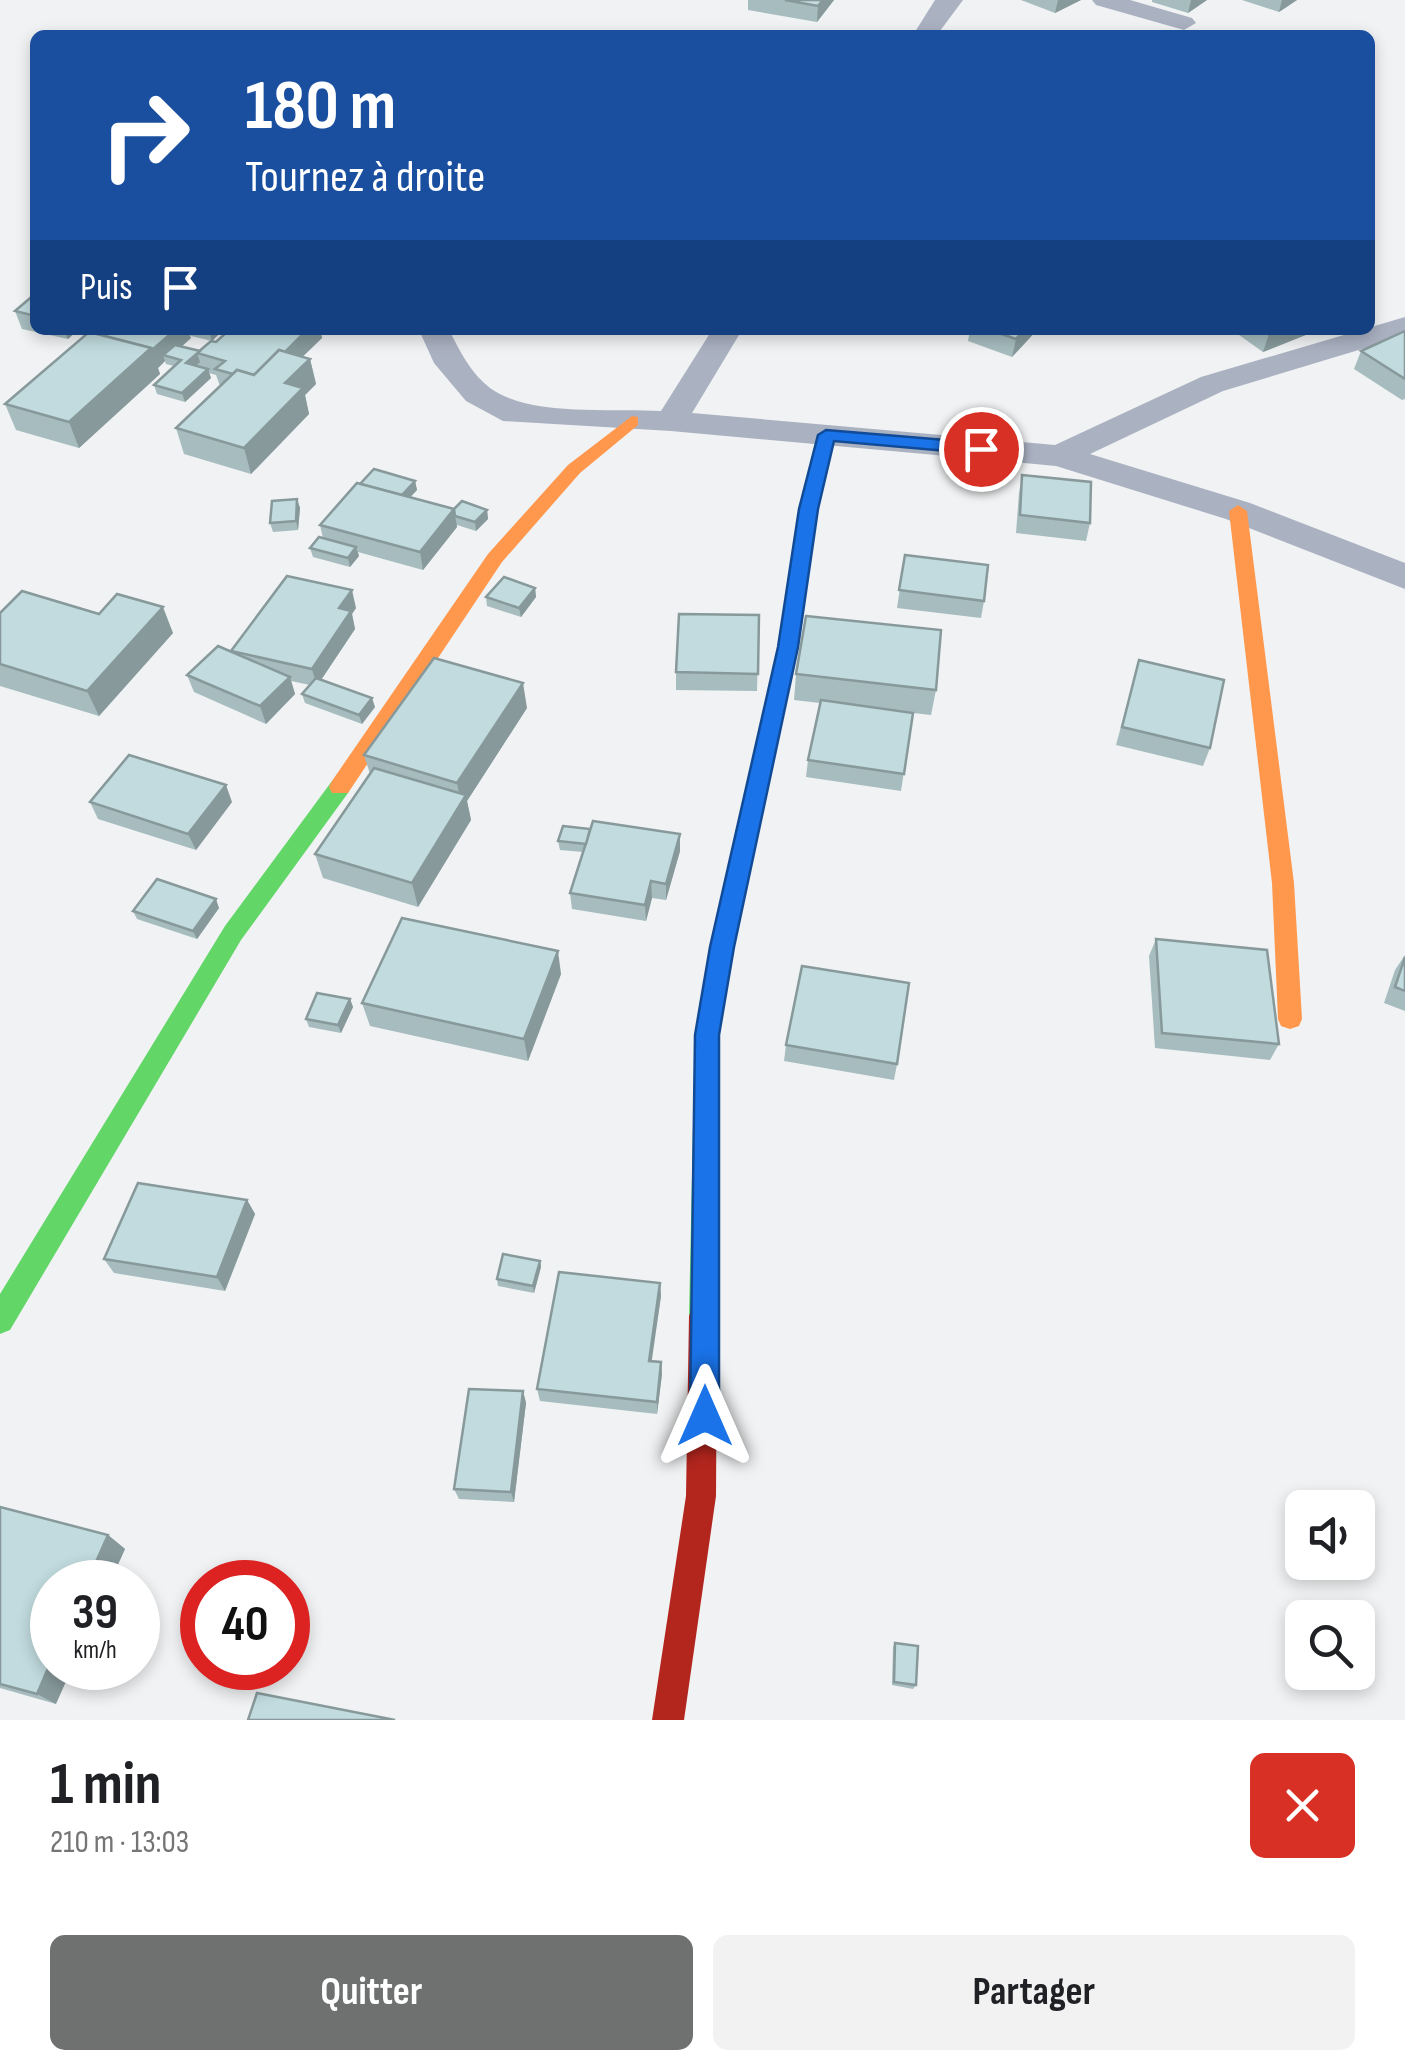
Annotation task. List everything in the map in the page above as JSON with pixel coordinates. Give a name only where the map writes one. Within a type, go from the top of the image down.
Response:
[{"type":"street","points":[[1104,0],[1184,23]]},
{"type":"street","points":[[929,30],[947,1]]},
{"type":"street","points":[[1058,456],[1212,384],[1405,326]]},
{"type":"street","points":[[436,335],[450,362],[477,394],[515,414],[671,421],[1058,456],[1238,511],[1405,577]]},
{"type":"street","points":[[671,421],[725,335]]},
{"type":"street","points":[[0,1320],[233,933],[379,733],[494,558],[574,469],[632,421]]},
{"type":"street","points":[[668,1720],[701,1496],[707,1035],[722,947],[788,647],[808,509],[826,435]]},
{"type":"street","points":[[1238,511],[1283,884],[1290,1019]]},
{"type":"building","points":[[785,0],[823,0],[818,6]]},
{"type":"building","points":[[30,298],[30,315],[15,311]]},
{"type":"building","points":[[1405,331],[1405,379],[1361,351]]},
{"type":"building","points":[[86,335],[151,348],[69,422],[5,404]]},
{"type":"building","points":[[101,335],[169,335],[151,348]]},
{"type":"building","points":[[224,335],[302,335],[285,352],[279,350],[254,375],[215,369],[225,361],[197,353],[211,341],[216,342]]},
{"type":"building","points":[[175,345],[200,351],[186,363],[208,369],[182,393],[154,385],[181,360],[163,355]]},
{"type":"building","points":[[279,350],[310,359],[285,383],[303,388],[244,448],[176,428],[237,370],[254,375]]},
{"type":"building","points":[[374,469],[415,481],[402,495],[360,484]]},
{"type":"building","points":[[1022,475],[1091,482],[1090,523],[1020,515]]},
{"type":"building","points":[[357,483],[454,509],[420,552],[320,525]]},
{"type":"building","points":[[297,499],[296,521],[270,523],[272,501]]},
{"type":"building","points":[[462,501],[487,510],[475,522],[455,516],[454,509]]},
{"type":"building","points":[[319,537],[356,547],[348,558],[310,548]]},
{"type":"building","points":[[905,555],[988,565],[984,601],[899,590]]},
{"type":"building","points":[[287,576],[352,590],[339,608],[351,611],[312,669],[231,651]]},
{"type":"building","points":[[504,577],[535,588],[519,608],[486,597]]},
{"type":"building","points":[[22,591],[99,614],[117,594],[163,607],[87,691],[0,664],[0,613]]},
{"type":"building","points":[[679,614],[759,615],[758,674],[676,672]]},
{"type":"building","points":[[806,616],[941,630],[936,690],[796,674]]},
{"type":"building","points":[[218,646],[290,677],[260,706],[187,675]]},
{"type":"building","points":[[434,658],[523,683],[457,783],[364,755]]},
{"type":"building","points":[[1139,660],[1224,680],[1210,748],[1122,727]]},
{"type":"building","points":[[316,678],[372,698],[359,715],[302,694]]},
{"type":"building","points":[[821,700],[913,713],[904,774],[808,760]]},
{"type":"building","points":[[129,755],[226,785],[188,834],[90,802]]},
{"type":"building","points":[[374,768],[466,795],[412,883],[315,854]]},
{"type":"building","points":[[593,821],[680,834],[666,884],[651,881],[645,905],[570,893]]},
{"type":"building","points":[[563,826],[590,829],[586,844],[558,841]]},
{"type":"building","points":[[157,879],[216,899],[193,931],[133,911]]},
{"type":"building","points":[[402,918],[558,951],[524,1039],[362,1003]]},
{"type":"building","points":[[1156,939],[1267,950],[1279,1044],[1162,1033]]},
{"type":"building","points":[[1405,957],[1405,991],[1395,987]]},
{"type":"building","points":[[802,966],[909,983],[897,1064],[786,1045]]},
{"type":"building","points":[[317,993],[350,999],[338,1025],[306,1019]]},
{"type":"building","points":[[138,1183],[247,1200],[217,1277],[104,1259]]},
{"type":"building","points":[[503,1254],[540,1261],[533,1286],[497,1279]]},
{"type":"building","points":[[559,1272],[660,1283],[649,1361],[661,1362],[657,1402],[537,1389]]},
{"type":"building","points":[[469,1389],[523,1391],[511,1492],[454,1489]]},
{"type":"building","points":[[0,1507],[108,1535],[97,1560],[30,1560],[30,1690],[39,1690],[37,1694],[0,1684]]},
{"type":"building","points":[[895,1643],[918,1646],[916,1685],[894,1682]]},
{"type":"building","points":[[257,1693],[395,1720],[248,1720]]},
{"type":"traffic: fast","points":[[703,1316],[707,1035],[722,947],[788,647],[808,509],[826,435]]},
{"type":"traffic: fast","points":[[0,1320],[233,933],[340,787]]},
{"type":"traffic: slow","points":[[340,787],[495,558],[574,469],[632,421]]},
{"type":"traffic: slow","points":[[1238,511],[1283,883],[1290,1019]]},
{"type":"traffic: jam","points":[[668,1720],[701,1496],[703,1316]]},
{"type":"route","points":[[705,1416],[707,1035],[722,947],[788,647],[808,509],[826,435],[981,449]]}]
